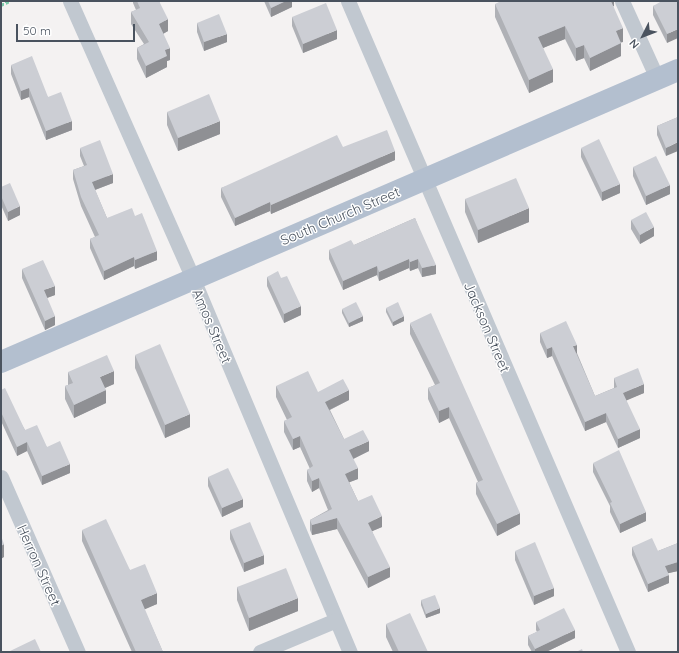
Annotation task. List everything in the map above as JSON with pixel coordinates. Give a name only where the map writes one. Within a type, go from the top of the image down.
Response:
[{"type":"main road","name":"South Church Street","points":[[1,362],[678,70]]},
{"type":"street","name":"Amos Street","points":[[70,1],[193,279],[350,652]]},
{"type":"street","name":"Jackson Street","points":[[348,1],[628,652]]},
{"type":"street","points":[[622,1],[658,78]]},
{"type":"street","name":"Herron Street","points":[[1,477],[78,652]]},
{"type":"street","points":[[260,652],[336,620]]},
{"type":"path","points":[[1,5],[10,1]]},
{"type":"building","points":[[137,1],[159,1],[168,19],[159,24],[170,48],[165,50],[167,56],[146,66],[137,48],[149,42],[131,12],[140,8]]},
{"type":"building","points":[[268,1],[286,1],[271,8]]},
{"type":"building","points":[[501,1],[611,1],[623,28],[616,31],[621,43],[590,58],[584,45],[576,48],[565,26],[538,37],[553,69],[529,80],[495,4]]},
{"type":"building","points":[[662,1],[678,1],[678,29],[667,34],[653,6]]},
{"type":"building","points":[[326,3],[337,30],[303,44],[292,17]]},
{"type":"building","points":[[219,14],[227,34],[204,42],[197,23]]},
{"type":"building","points":[[32,56],[48,97],[61,92],[72,121],[46,131],[29,88],[21,91],[11,65]]},
{"type":"building","points":[[209,94],[220,121],[178,138],[167,112]]},
{"type":"building","points":[[678,117],[678,142],[666,148],[657,126]]},
{"type":"building","points":[[387,130],[395,151],[271,205],[270,202],[235,218],[221,188],[337,135],[343,147]]},
{"type":"building","points":[[599,139],[620,184],[602,192],[581,148]]},
{"type":"building","points":[[100,140],[113,174],[92,182],[107,218],[132,208],[135,216],[142,213],[157,251],[135,260],[134,257],[104,271],[90,239],[99,235],[81,197],[73,170],[87,165],[80,148]]},
{"type":"building","points":[[656,156],[670,185],[646,196],[633,167]]},
{"type":"building","points":[[516,178],[529,208],[478,230],[465,199]]},
{"type":"building","points":[[10,183],[20,206],[8,212],[1,196],[1,187]]},
{"type":"building","points":[[646,212],[654,227],[640,235],[631,220]]},
{"type":"building","points":[[415,218],[436,265],[422,268],[418,259],[410,262],[409,259],[379,272],[377,266],[343,281],[329,250],[351,240],[354,245]]},
{"type":"building","points":[[43,260],[55,286],[44,290],[55,316],[45,321],[22,269]]},
{"type":"building","points":[[278,271],[281,278],[287,276],[301,306],[284,314],[267,277]]},
{"type":"building","points":[[356,302],[363,316],[349,323],[342,309]]},
{"type":"building","points":[[398,302],[404,316],[393,322],[386,308]]},
{"type":"building","points":[[431,313],[520,513],[497,524],[476,483],[483,480],[449,407],[439,411],[428,388],[440,383],[410,323]]},
{"type":"building","points":[[566,321],[577,345],[573,346],[595,396],[617,387],[614,378],[638,368],[644,384],[623,393],[640,429],[618,439],[606,413],[585,422],[552,347],[547,349],[540,333]]},
{"type":"building","points":[[160,344],[190,414],[165,425],[135,355]]},
{"type":"building","points":[[107,355],[114,371],[100,377],[106,390],[74,405],[65,386],[73,383],[68,372]]},
{"type":"building","points":[[308,371],[318,392],[343,379],[349,390],[325,402],[344,439],[363,430],[369,441],[349,450],[358,468],[345,474],[358,501],[372,495],[382,516],[368,523],[390,567],[368,577],[337,518],[312,525],[310,520],[332,509],[319,478],[312,481],[307,470],[313,466],[300,436],[293,439],[284,421],[292,417],[276,386]]},
{"type":"building","points":[[5,388],[25,430],[37,425],[47,447],[60,441],[70,464],[42,476],[27,442],[17,447],[1,412],[1,390]]},
{"type":"building","points":[[619,450],[646,512],[620,524],[610,503],[612,502],[593,463]]},
{"type":"building","points":[[228,468],[243,499],[222,508],[208,477]]},
{"type":"building","points":[[106,519],[130,570],[145,564],[157,593],[141,600],[163,652],[136,652],[82,530]]},
{"type":"building","points":[[250,522],[264,555],[244,563],[230,530]]},
{"type":"building","points":[[1,536],[4,544],[1,546]]},
{"type":"building","points":[[652,538],[658,551],[678,543],[678,562],[665,566],[669,575],[648,584],[632,547]]},
{"type":"building","points":[[535,542],[554,588],[534,596],[515,551]]},
{"type":"building","points":[[286,568],[298,598],[249,618],[237,587]]},
{"type":"building","points":[[435,595],[440,608],[426,614],[421,600]]},
{"type":"building","points":[[564,608],[575,630],[535,649],[528,636],[540,630],[536,622]]},
{"type":"building","points":[[410,613],[428,652],[399,652],[386,624]]},
{"type":"building","points":[[35,639],[41,652],[8,652]]},
{"type":"building","points":[[582,649],[583,652],[576,652]]}]
